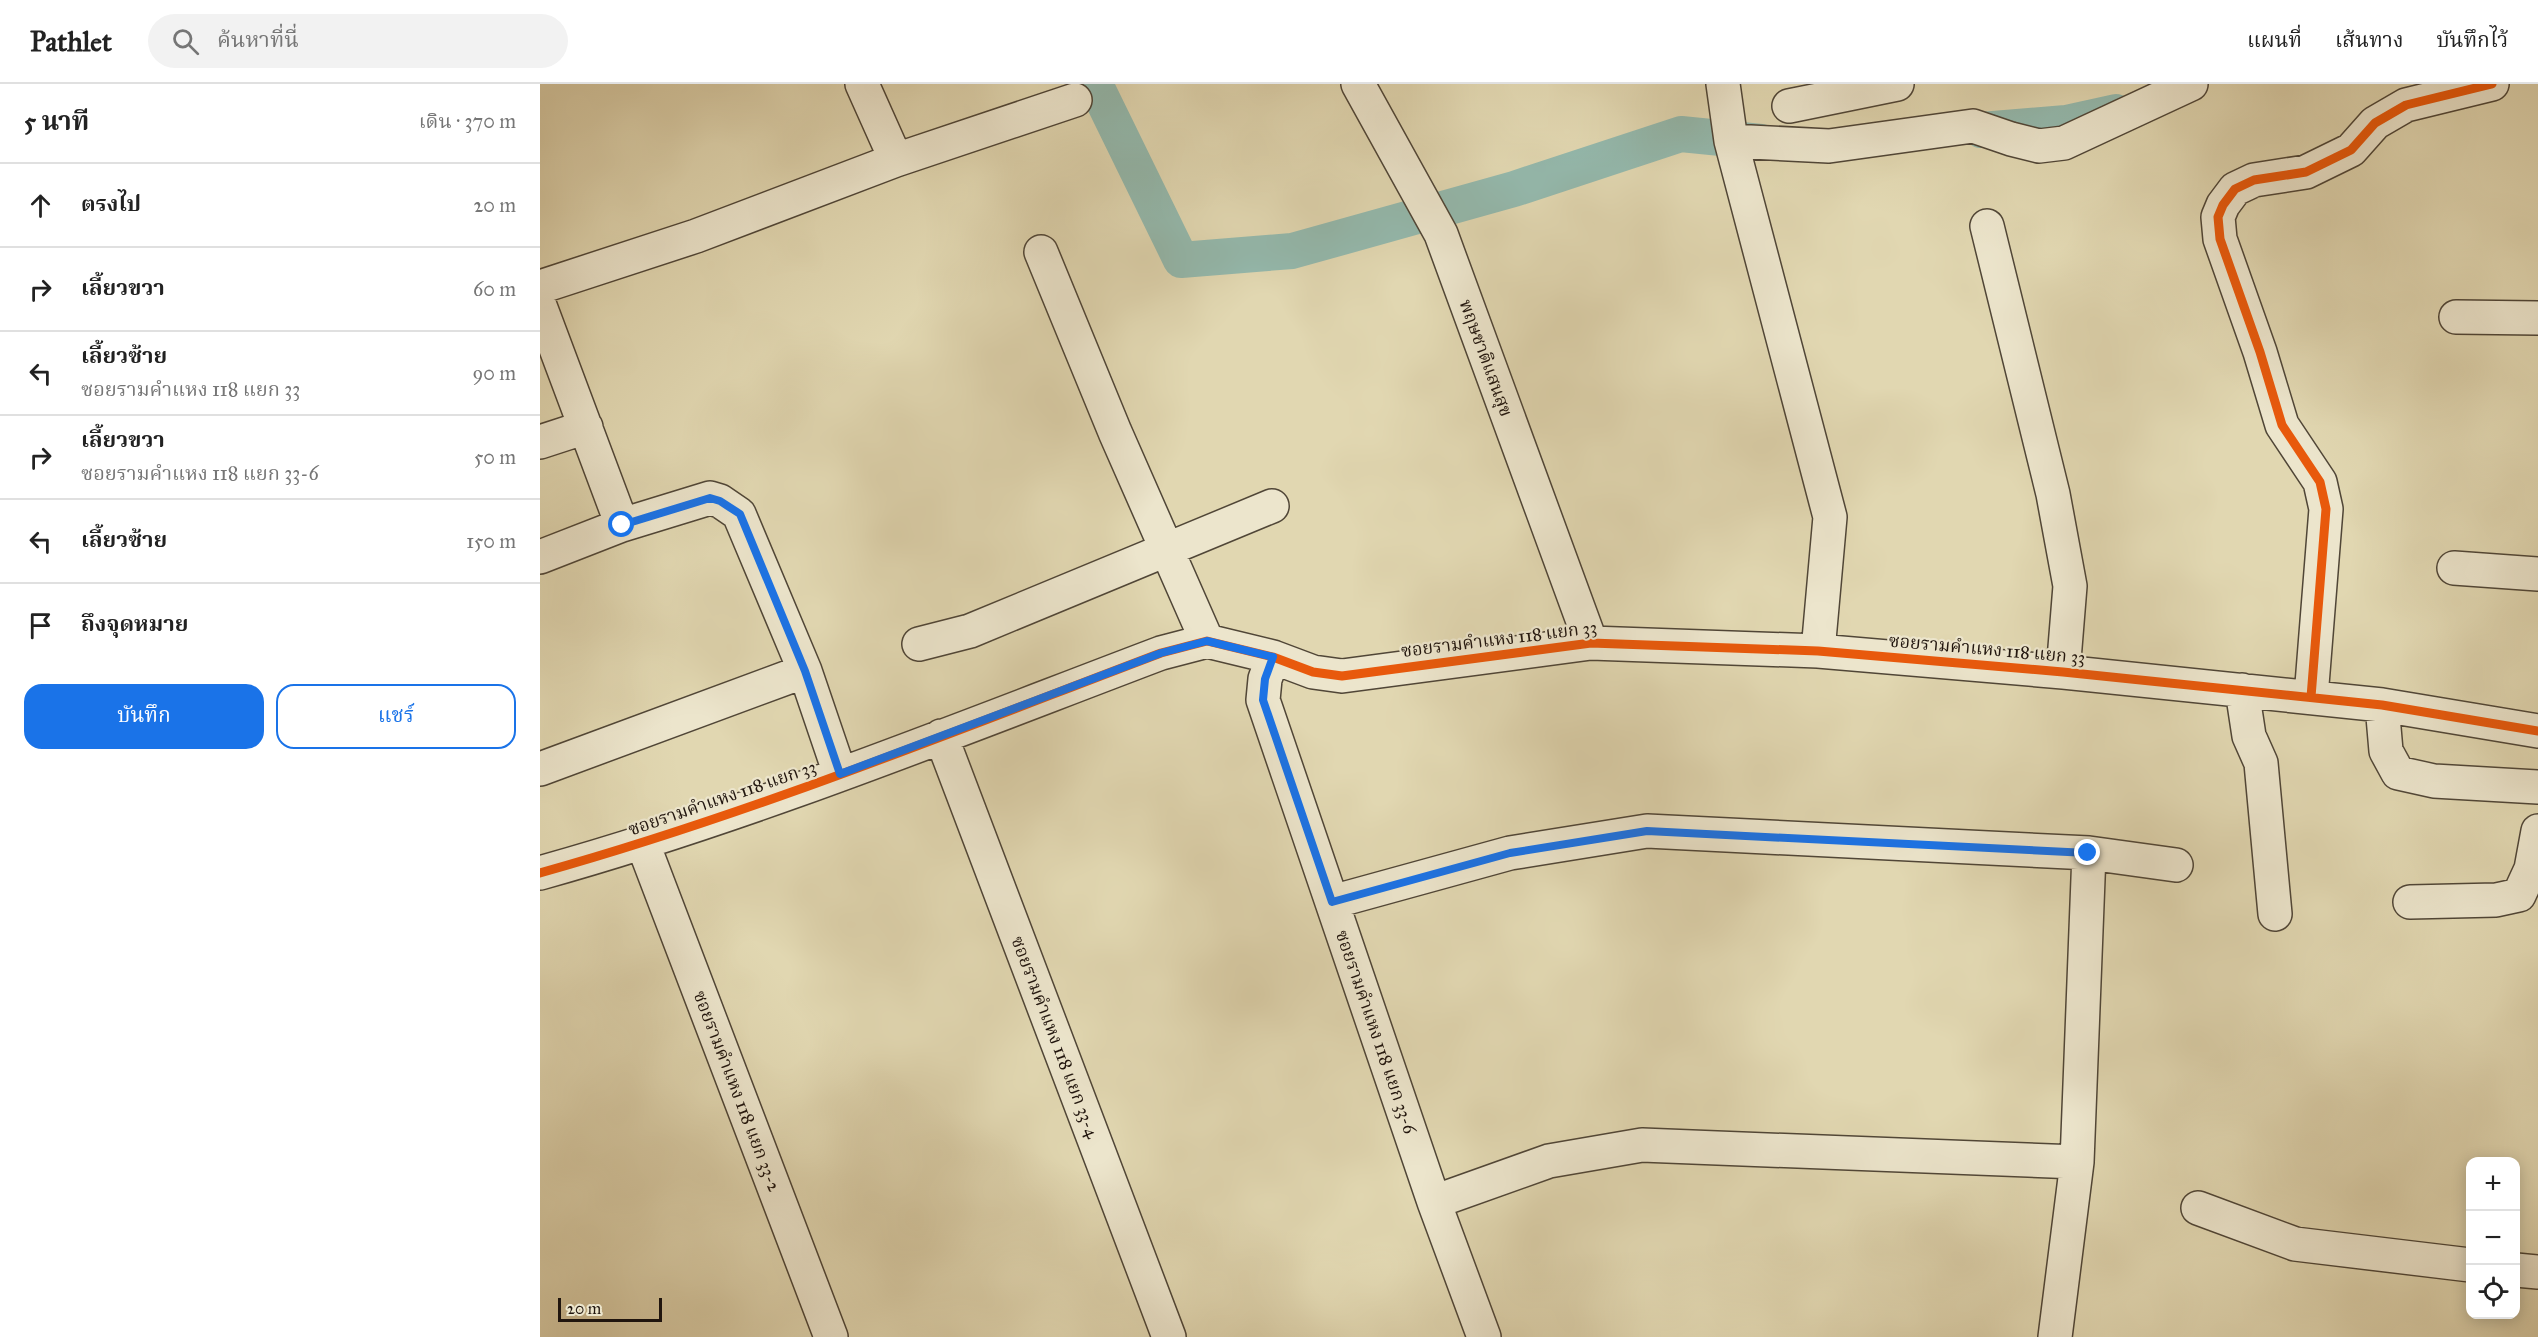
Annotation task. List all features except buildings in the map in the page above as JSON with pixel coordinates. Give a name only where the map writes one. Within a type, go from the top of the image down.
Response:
[{"type":"street","points":[[862,84],[896,160]]},
{"type":"street","name":"พฤษชาติแสนสุข","points":[[1358,84],[1441,234],[1591,642]]},
{"type":"street","points":[[1723,84],[1731,141],[1830,517],[1818,651]]},
{"type":"street","points":[[1789,106],[1897,84]]},
{"type":"street","points":[[1731,141],[1829,146],[1973,126],[2038,146],[2064,143],[2191,84]]},
{"type":"street","points":[[2311,697],[2326,509],[2320,482],[2282,425],[2260,352],[2220,239],[2218,218],[2235,189],[2254,180],[2306,172],[2351,150],[2375,123],[2406,105],[2492,84]]},
{"type":"street","points":[[540,287],[696,236],[1060,97]]},
{"type":"street","points":[[1987,226],[2053,494],[2070,586],[2063,672]]},
{"type":"street","points":[[1041,252],[1115,432],[1207,641]]},
{"type":"street","points":[[540,306],[622,525]]},
{"type":"street","points":[[2456,317],[2538,318]]},
{"type":"street","points":[[540,442],[586,427]]},
{"type":"street","points":[[540,557],[622,525],[710,498],[720,501],[740,514],[805,671],[840,774]]},
{"type":"street","points":[[919,644],[970,631],[1272,506]]},
{"type":"street","points":[[2454,568],[2538,574]]},
{"type":"street","name":"ซอยรามคำแหง 118 แยก 33","points":[[540,873],[644,844],[840,774],[1161,653],[1207,641],[1273,657],[1313,672],[1342,676],[1591,642],[1818,651],[2063,672],[2311,697],[2382,705],[2538,730]]},
{"type":"street","name":"ซอยรามคำแหง 118 แยก 33-6","points":[[1273,657],[1265,679],[1263,700],[1434,1202],[1484,1337]]},
{"type":"street","points":[[540,769],[805,671]]},
{"type":"street","points":[[2242,690],[2249,736],[2261,763],[2276,914]]},
{"type":"street","points":[[2382,705],[2386,751],[2398,774],[2434,781],[2538,787]]},
{"type":"street","name":"ซอยรามคำแหง 118 แยก 33-4","points":[[941,736],[1169,1337]]},
{"type":"street","points":[[1332,902],[1510,853],[1647,831],[2088,853],[2176,865]]},
{"type":"street","points":[[2410,902],[2496,900],[2518,895],[2532,869],[2538,831]]},
{"type":"street","name":"ซอยรามคำแหง 118 แยก 33-2","points":[[644,844],[831,1337]]},
{"type":"street","points":[[2055,1337],[2077,1162],[2088,853]]},
{"type":"street","points":[[1434,1202],[1549,1161],[1642,1144],[2077,1162]]},
{"type":"street","points":[[2198,1208],[2295,1244],[2466,1265]]},
{"type":"street","points":[[2520,1270],[2538,1272]]},
{"type":"waterway","points":[[1095,84],[1181,260],[1292,251],[1514,189],[1681,134],[1761,142]]},
{"type":"waterway","points":[[1981,130],[2066,123],[2116,112]]},
{"type":"cycle path","points":[[2311,697],[2326,509],[2320,482],[2282,425],[2260,352],[2220,239],[2218,217],[2223,205],[2235,189],[2254,180],[2306,172],[2351,150],[2375,123],[2406,105],[2492,84]]},
{"type":"cycle path","points":[[540,873],[619,850],[775,798],[1161,653],[1207,641],[1273,657],[1313,672],[1342,676],[1591,643],[1818,651],[2063,672],[2382,705],[2538,731]]},
{"type":"route","points":[[622,525],[710,498],[720,501],[740,514],[805,671],[840,774],[1161,653],[1207,641],[1273,657],[1265,679],[1263,700],[1332,902],[1510,853],[1647,831],[2088,853]]}]
